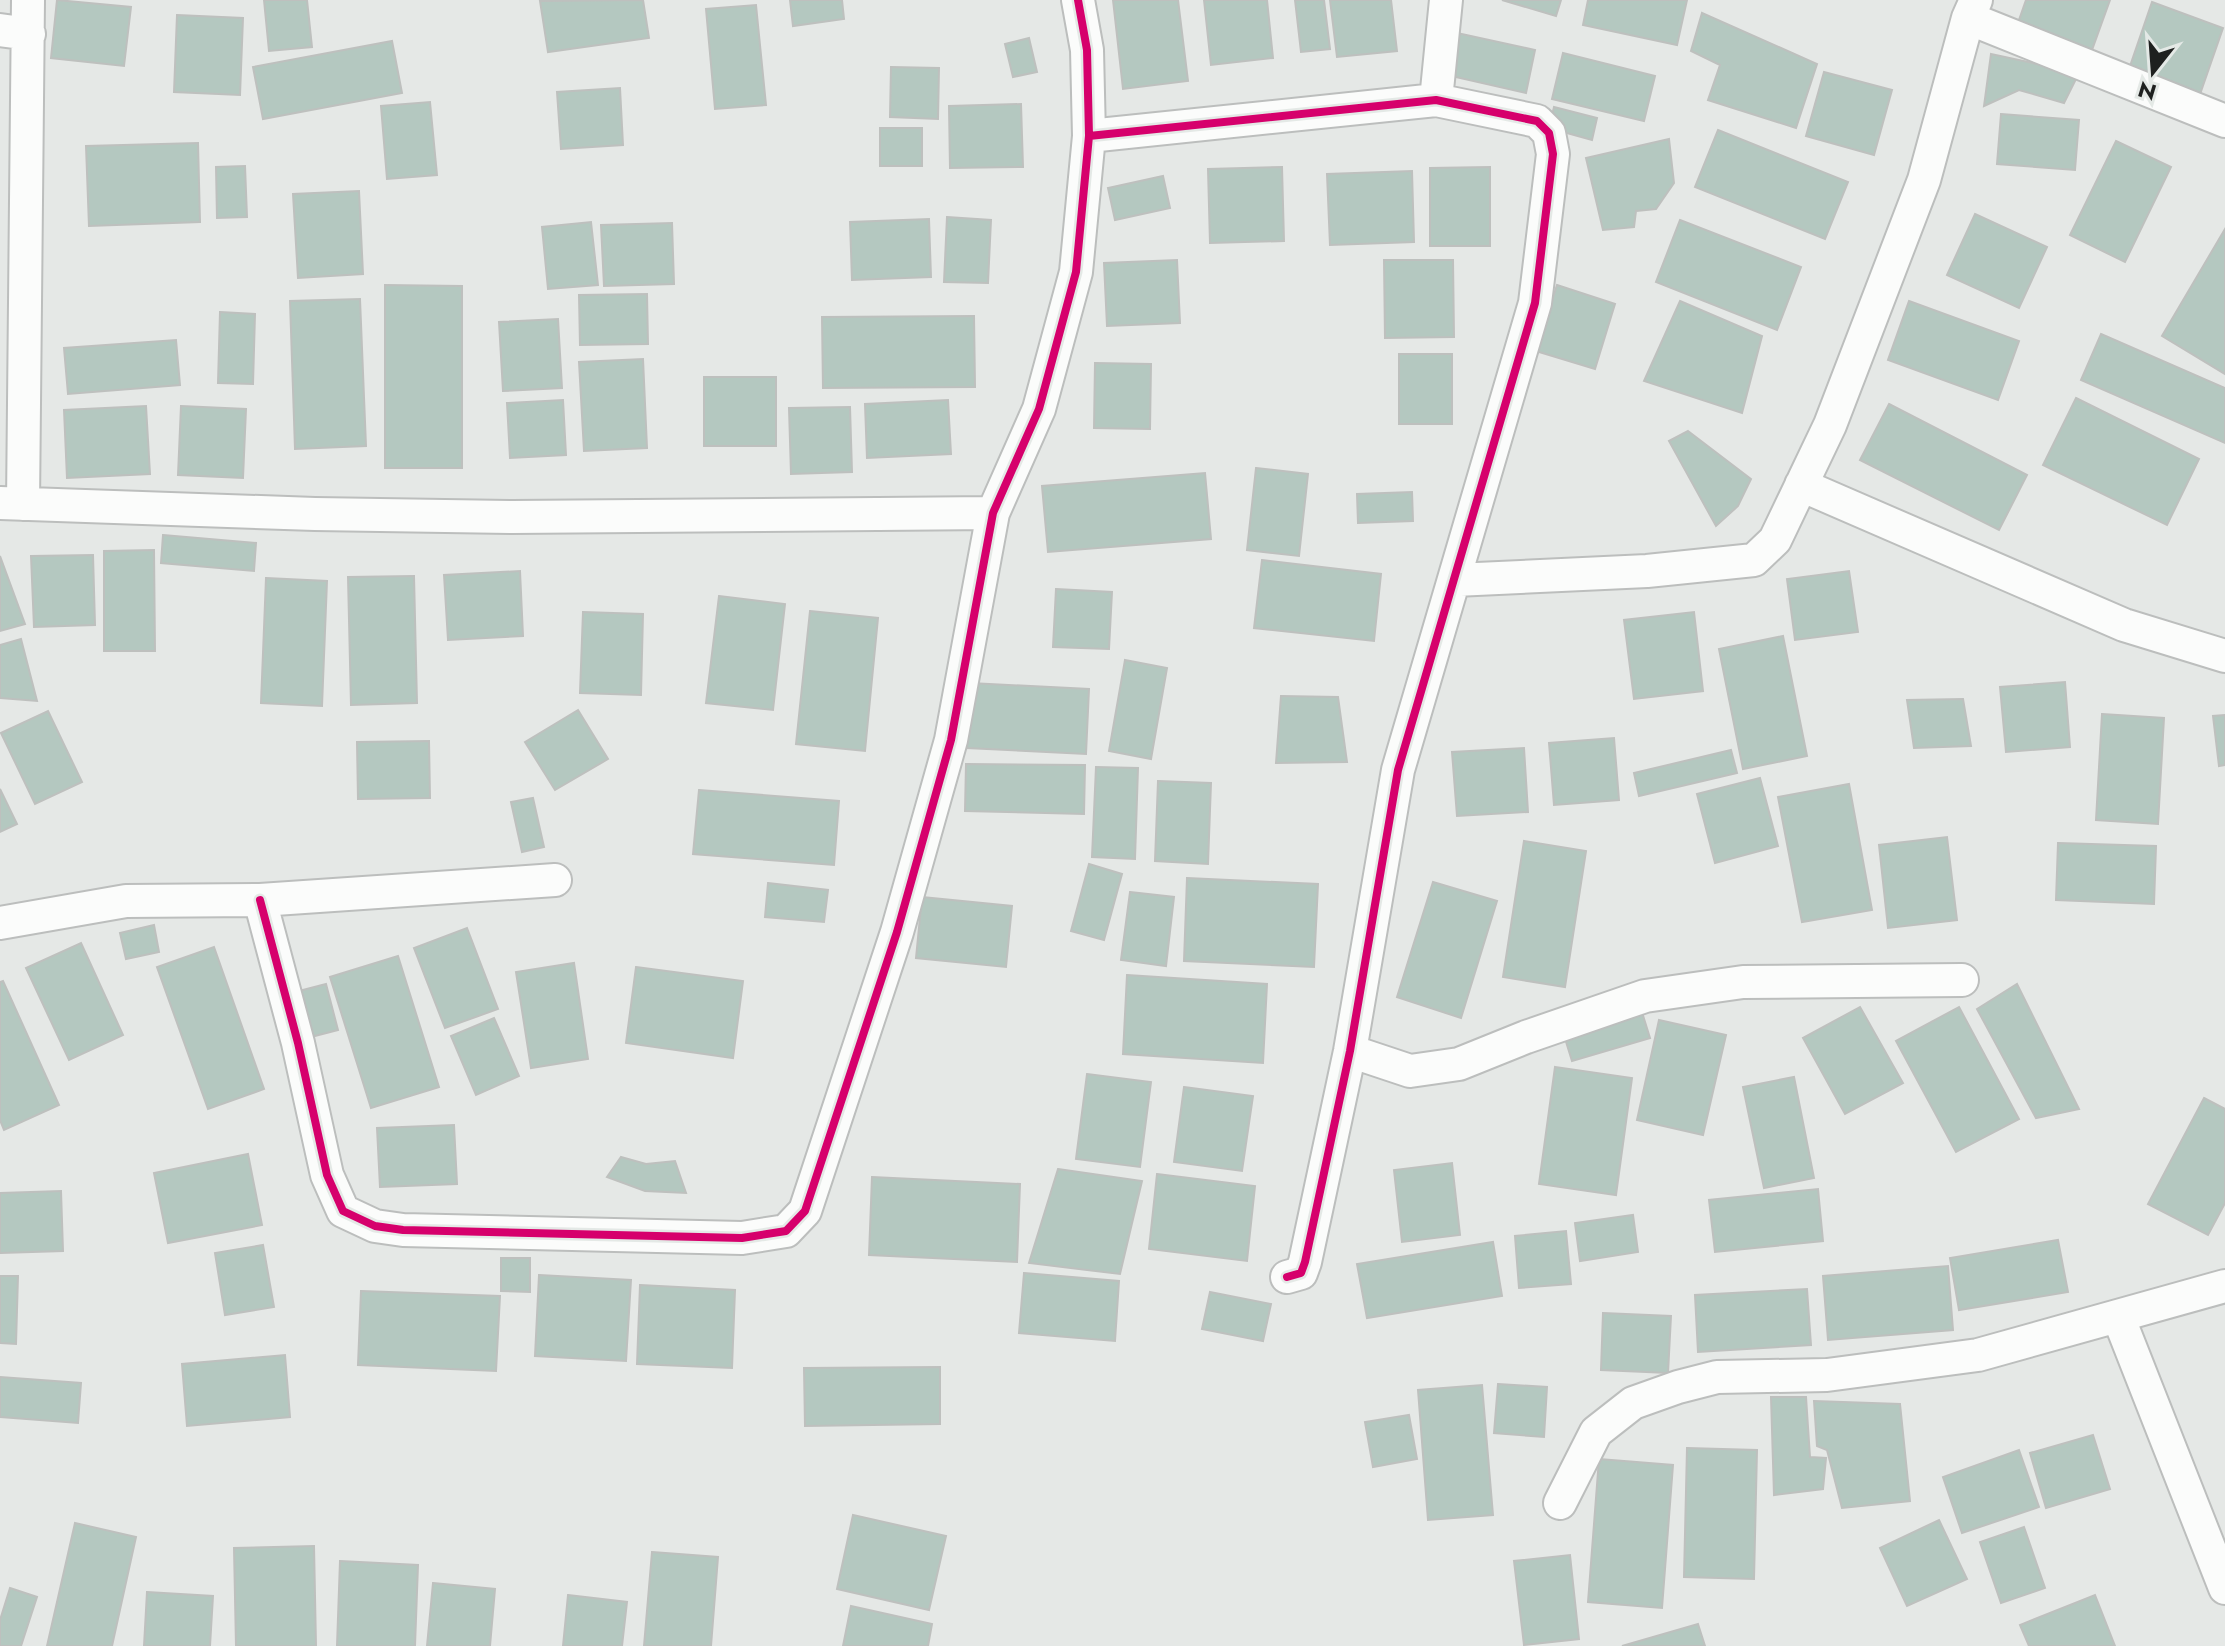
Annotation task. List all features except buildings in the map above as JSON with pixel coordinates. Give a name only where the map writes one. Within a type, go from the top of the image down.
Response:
[{"type":"street","points":[[28,0],[15,32],[11,504],[512,517],[993,513]]},
{"type":"street","points":[[260,900],[298,1043],[327,1175],[343,1211],[375,1226],[403,1230],[742,1238],[786,1231],[805,1211],[897,932],[951,740],[993,513],[1039,409],[1076,272],[1089,136],[1087,50],[1078,0]]},
{"type":"street","points":[[1436,100],[1446,0]]},
{"type":"street","points":[[1455,580],[1647,571],[1754,560],[1775,540],[1830,425],[1924,180],[1972,9],[2225,121]]},
{"type":"street","points":[[1089,136],[1436,100],[1537,121],[1549,133],[1553,154],[1535,303],[1398,770],[1350,1051],[1305,1262],[1301,1273],[1287,1277]]},
{"type":"street","points":[[1801,485],[2124,625],[2225,656]]},
{"type":"street","points":[[0,923],[126,901],[260,900],[555,880]]},
{"type":"street","points":[[1350,1051],[1410,1071],[1459,1064],[1645,996],[1743,982],[1962,980]]},
{"type":"street","points":[[1560,1503],[1596,1432],[1633,1403],[1678,1387],[1717,1377],[1827,1375],[1978,1355],[2225,1286]]},
{"type":"street","points":[[2118,1316],[2225,1588]]},
{"type":"cycle path","points":[[260,900],[298,1043],[327,1175],[343,1211],[375,1226],[403,1230],[742,1238],[786,1231],[805,1211],[897,932],[951,740],[993,513],[1039,409],[1076,272],[1089,136],[1087,50],[1078,0]]},
{"type":"cycle path","points":[[1089,136],[1436,100],[1537,121],[1549,133],[1553,154],[1535,303],[1398,770],[1350,1051],[1305,1262],[1301,1273],[1287,1277]]}]
